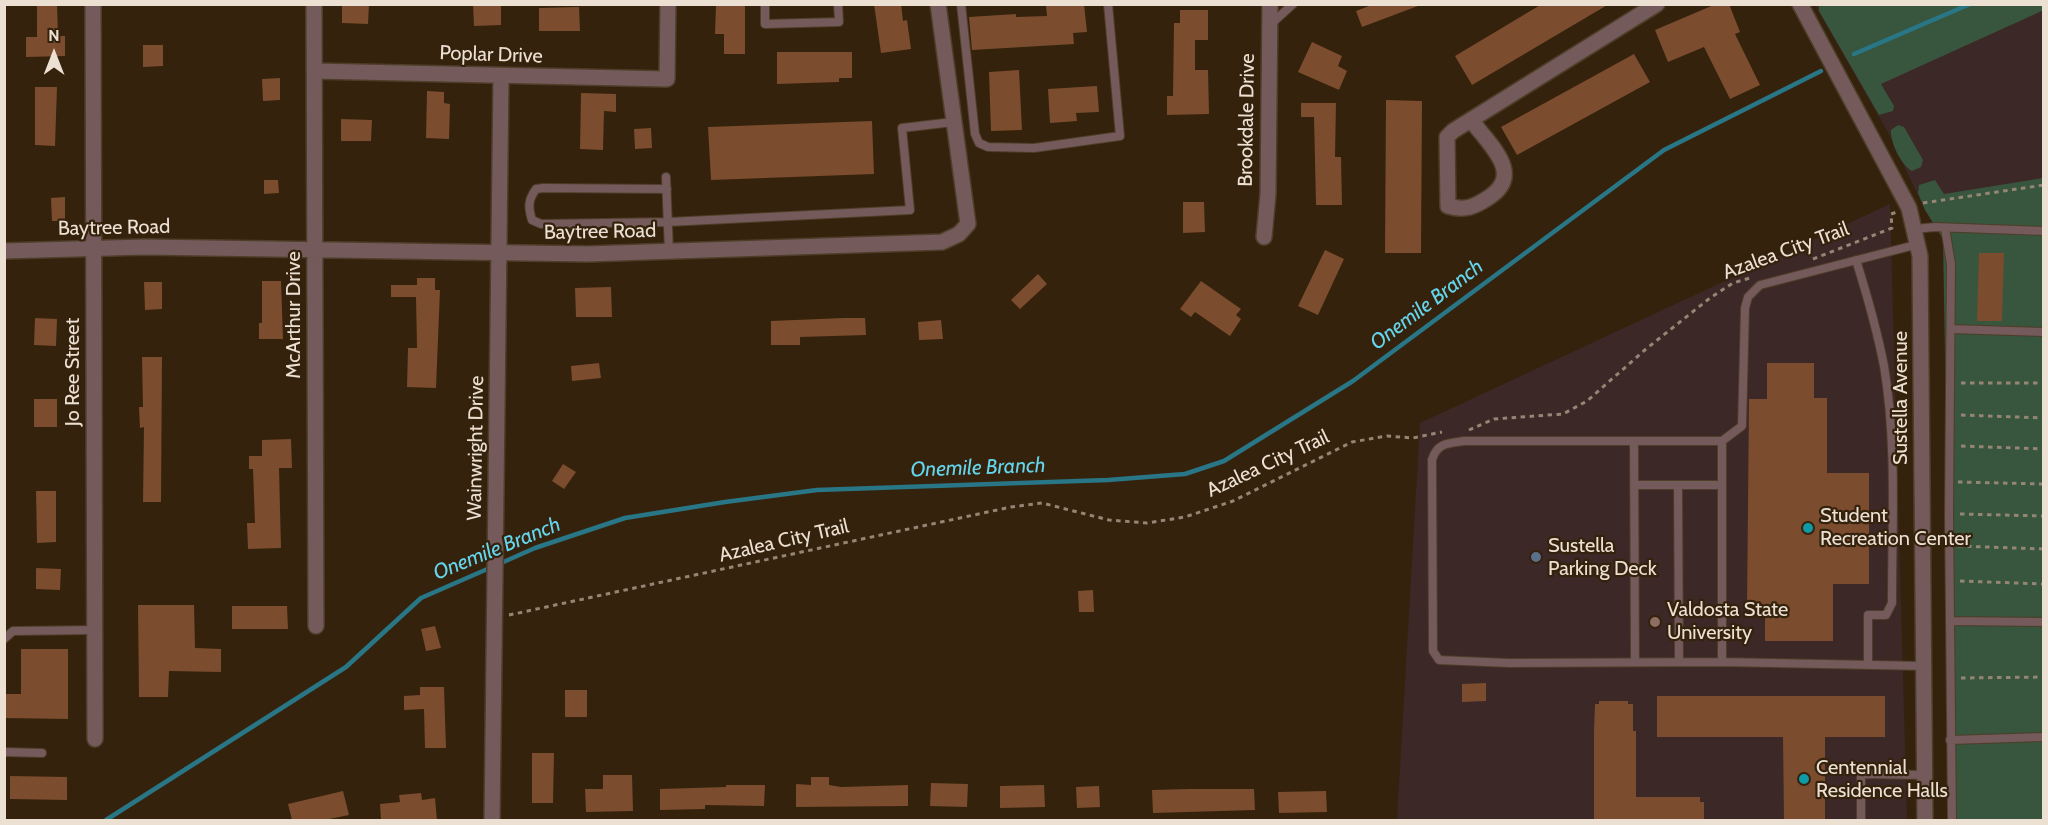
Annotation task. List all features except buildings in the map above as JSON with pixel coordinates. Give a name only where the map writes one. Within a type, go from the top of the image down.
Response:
[{"type":"street","name":"Jo Ree Street","points":[[93,4],[95,739]]},
{"type":"street","name":"McArthur Drive","points":[[314,4],[316,626]]},
{"type":"street","name":"Poplar Drive","points":[[314,71],[667,79],[668,4]]},
{"type":"street","name":"Baytree Road","points":[[4,251],[94,248],[501,254],[669,252],[942,242],[959,234],[968,224],[938,4]]},
{"type":"street","name":"Brookdale Drive","points":[[1264,237],[1268,182],[1270,4]]},
{"type":"street","points":[[1472,121],[1505,168],[1506,178],[1501,190],[1474,207],[1460,209],[1448,206],[1448,136],[1657,4]]},
{"type":"street","name":"Sustella Avenue","points":[[1800,4],[1909,208],[1917,237],[1925,820]]},
{"type":"street","name":"Wainwright Drive","points":[[492,820],[501,254],[501,76]]},
{"type":"lane","points":[[765,4],[765,24],[839,22],[838,4]]},
{"type":"lane","points":[[961,4],[975,134],[979,143],[1008,148],[1120,136],[1108,4]]},
{"type":"lane","points":[[1269,25],[1293,4]]},
{"type":"lane","points":[[667,189],[536,189],[529,199],[529,210],[532,220],[541,224],[668,222],[910,210],[902,128],[953,122]]},
{"type":"lane","points":[[666,177],[669,252]]},
{"type":"lane","points":[[1945,228],[1951,264],[1949,545],[1952,820]]},
{"type":"lane","points":[[1924,666],[1439,660],[1433,651],[1432,460],[1435,450],[1444,443],[1464,441],[1722,441],[1742,426],[1745,308],[1748,297],[1760,285],[1856,260],[1945,228],[2043,231]]},
{"type":"lane","points":[[1856,260],[1875,323],[1884,368],[1891,450],[1892,603],[1886,615],[1868,615],[1868,665]]},
{"type":"lane","points":[[1951,329],[2043,332]]},
{"type":"lane","points":[[1634,441],[1635,662]]},
{"type":"lane","points":[[1722,441],[1722,662]]},
{"type":"lane","points":[[1678,485],[1678,662]]},
{"type":"lane","points":[[1635,486],[1722,485]]},
{"type":"lane","points":[[1950,621],[2043,622]]},
{"type":"lane","points":[[4,639],[13,631],[95,630]]},
{"type":"lane","points":[[1950,740],[2043,737]]},
{"type":"lane","points":[[4,752],[42,753]]},
{"type":"lane","points":[[1861,820],[1861,774],[1925,775]]},
{"type":"path","points":[[1909,208],[1925,203],[2043,185]]},
{"type":"path","name":"Azalea City Trail","points":[[1811,260],[1892,228],[1891,214],[1909,208]]},
{"type":"path","name":"Azalea City Trail","points":[[1461,430],[1494,419],[1563,414],[1587,401],[1646,349],[1710,298],[1733,283],[1759,275]]},
{"type":"path","points":[[1950,384],[1977,381],[2043,383]]},
{"type":"path","points":[[1950,415],[2043,418]]},
{"type":"path","name":"Azalea City Trail","points":[[505,619],[526,610],[644,588],[1011,507],[1042,503],[1109,520],[1147,524],[1185,517],[1233,501],[1352,442],[1387,436],[1413,438],[1443,432]]},
{"type":"path","points":[[1950,446],[2043,449]]},
{"type":"path","points":[[1950,481],[2043,484]]},
{"type":"path","points":[[1949,514],[2043,516]]},
{"type":"path","points":[[1949,545],[2043,549]]},
{"type":"path","points":[[1950,581],[2043,584]]},
{"type":"path","points":[[1950,678],[2043,677]]},
{"type":"shaded area","points":[[1815,5],[2043,5],[2043,191],[1925,210],[1890,136]]},
{"type":"shaded area","name":"Valdosta State University","points":[[1890,204],[1907,820],[1397,820],[1420,423]]},
{"type":"green space","points":[[2043,4],[2044,10],[1881,84],[1894,106],[1893,111],[1879,115],[1819,11],[1819,5]]},
{"type":"green space","points":[[1898,125],[1904,127],[1923,160],[1921,167],[1912,171],[1900,159],[1892,141],[1891,130]]},
{"type":"green space","points":[[2043,178],[2043,820],[1953,820],[1943,239],[1925,210],[1918,193],[1919,185],[1935,180],[1944,194]]},
{"type":"waterway","name":"Onemile Branch","points":[[1854,54],[1970,4]]},
{"type":"waterway","name":"Onemile Branch","points":[[499,564],[535,548],[625,518],[725,502],[817,490],[1108,480],[1185,474],[1224,461],[1353,381],[1664,150],[1821,71]]},
{"type":"waterway","name":"Onemile Branch","points":[[106,820],[346,667],[421,598],[492,567]]},
{"type":"place","name":"Student Recreation Center","points":[[1808,528]]},
{"type":"place","name":"Sustella Parking Deck","points":[[1536,557]]},
{"type":"place","name":"Valdosta State University","points":[[1655,622]]},
{"type":"place","name":"Centennial Residence Halls","points":[[1804,779]]}]
